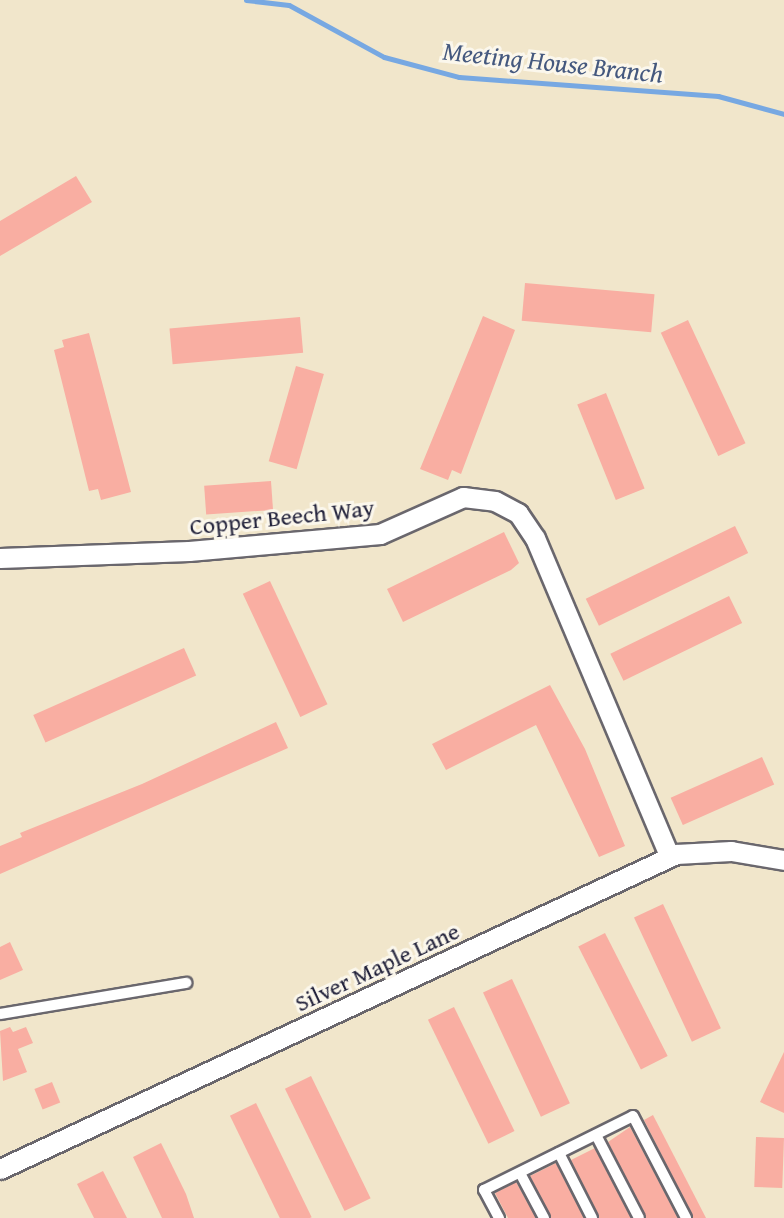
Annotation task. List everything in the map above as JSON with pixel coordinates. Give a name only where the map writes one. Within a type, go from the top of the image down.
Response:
[{"type":"street","name":"Copper Beech Way","points":[[0,558],[189,551],[380,534],[463,498],[495,501],[518,513],[535,538],[670,858]]},
{"type":"street","name":"Silver Maple Lane","points":[[0,1169],[670,858],[731,851],[784,860]]},
{"type":"lane","points":[[0,1014],[186,983]]},
{"type":"lane","points":[[499,1218],[484,1190],[634,1116],[686,1218]]},
{"type":"lane","points":[[596,1135],[639,1218]]},
{"type":"lane","points":[[559,1153],[592,1218]]},
{"type":"lane","points":[[520,1173],[544,1218]]},
{"type":"building","points":[[76,176],[92,202],[0,256],[0,221]]},
{"type":"building","points":[[525,283],[655,294],[651,332],[522,321]]},
{"type":"building","points":[[483,316],[515,330],[461,474],[452,470],[448,480],[420,469]]},
{"type":"building","points":[[300,317],[303,353],[173,364],[169,328]]},
{"type":"building","points":[[688,320],[745,443],[718,456],[661,333]]},
{"type":"building","points":[[89,333],[131,492],[101,500],[98,489],[89,491],[54,350],[64,347],[62,340]]},
{"type":"building","points":[[296,366],[324,374],[297,469],[269,461]]},
{"type":"building","points":[[606,393],[645,488],[616,500],[577,405]]},
{"type":"building","points":[[271,481],[273,510],[206,515],[204,486]]},
{"type":"building","points":[[735,526],[748,553],[599,626],[586,599]]},
{"type":"building","points":[[504,532],[519,563],[511,570],[403,622],[387,589]]},
{"type":"building","points":[[270,581],[327,704],[300,717],[243,594]]},
{"type":"building","points":[[729,596],[742,623],[624,681],[610,654]]},
{"type":"building","points":[[184,648],[196,675],[45,743],[33,715]]},
{"type":"building","points":[[550,685],[585,749],[625,846],[599,857],[536,725],[446,770],[432,744]]},
{"type":"building","points":[[276,722],[288,748],[0,874],[0,846],[22,837],[20,833],[142,784]]},
{"type":"building","points":[[762,757],[774,784],[683,825],[671,798]]},
{"type":"building","points":[[663,904],[721,1028],[692,1042],[634,918]]},
{"type":"building","points":[[605,933],[668,1056],[641,1070],[578,947]]},
{"type":"building","points":[[10,942],[23,970],[0,980],[0,947]]},
{"type":"building","points":[[512,979],[570,1103],[541,1117],[483,993]]},
{"type":"building","points":[[454,1007],[514,1131],[488,1144],[428,1020]]},
{"type":"building","points":[[10,1027],[13,1032],[26,1027],[33,1043],[18,1049],[27,1072],[3,1081],[0,1031]]},
{"type":"building","points":[[784,1052],[784,1113],[760,1102]]},
{"type":"building","points":[[311,1076],[371,1198],[345,1211],[285,1089]]},
{"type":"building","points":[[52,1082],[60,1102],[43,1110],[34,1089]]},
{"type":"building","points":[[256,1103],[312,1217],[280,1218],[230,1116]]},
{"type":"building","points":[[653,1115],[706,1218],[693,1218],[644,1120]]},
{"type":"building","points":[[630,1127],[678,1218],[646,1218],[608,1142]]},
{"type":"building","points":[[756,1137],[784,1138],[782,1188],[754,1187]]},
{"type":"building","points":[[161,1143],[186,1194],[194,1218],[162,1218],[133,1157]]},
{"type":"building","points":[[595,1148],[631,1218],[599,1218],[571,1160]]},
{"type":"building","points":[[556,1163],[584,1218],[551,1218],[530,1176]]},
{"type":"building","points":[[103,1171],[127,1218],[94,1218],[77,1184]]},
{"type":"building","points":[[516,1182],[536,1218],[508,1218],[495,1193]]},
{"type":"waterway","name":"Meeting House Branch","points":[[246,0],[289,5],[384,57],[459,77],[718,96],[784,114]]}]
